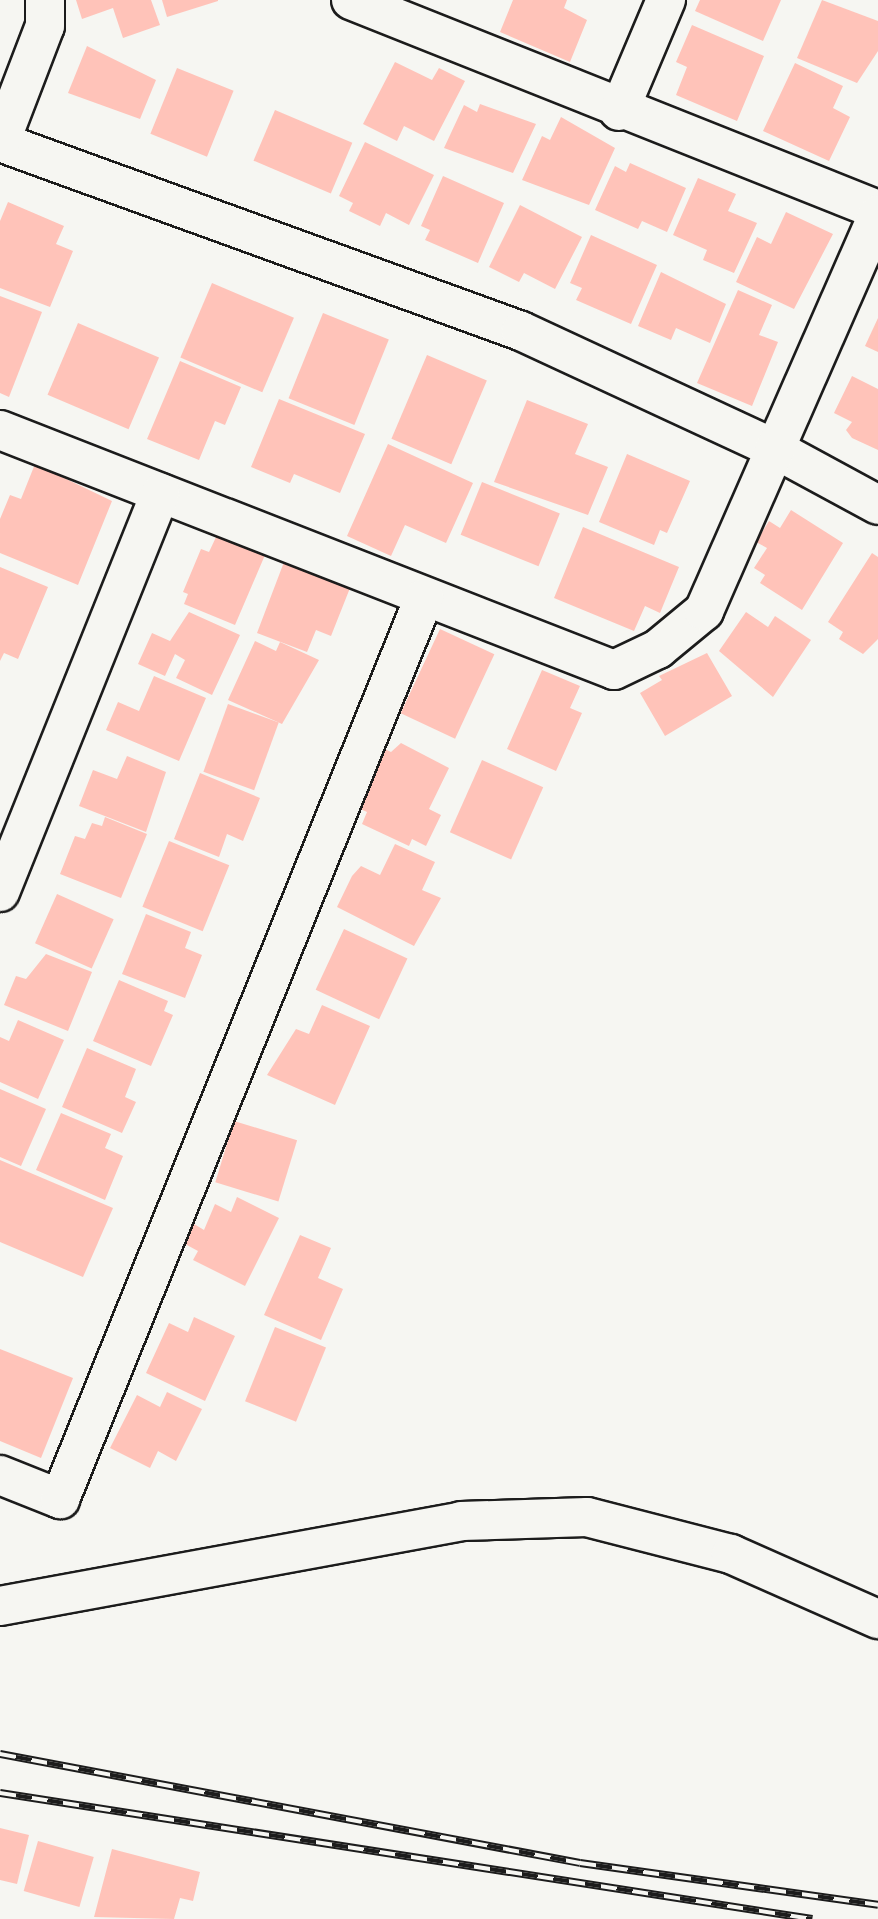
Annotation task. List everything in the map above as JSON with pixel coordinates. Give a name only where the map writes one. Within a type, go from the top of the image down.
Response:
[{"type":"street","points":[[45,0],[45,26],[0,142],[521,331],[775,449],[878,505]]},
{"type":"street","points":[[351,0],[619,111],[878,209]]},
{"type":"street","points":[[619,111],[666,0]]},
{"type":"street","points":[[0,430],[424,598],[614,670],[658,649],[704,611],[878,215]]},
{"type":"street","points":[[0,892],[160,493]]},
{"type":"street","points":[[0,1475],[60,1499],[424,598]]},
{"type":"street","points":[[0,1606],[461,1521],[587,1517],[731,1554],[878,1619]]},
{"type":"building","points":[[76,0],[151,0],[160,25],[123,38],[113,8],[82,19]]},
{"type":"building","points":[[162,0],[218,0],[218,1],[167,17]]},
{"type":"building","points":[[513,0],[567,0],[564,8],[587,20],[570,62],[500,32]]},
{"type":"building","points":[[700,0],[781,0],[763,41],[695,11]]},
{"type":"building","points":[[822,0],[878,21],[878,51],[857,83],[797,58]]},
{"type":"building","points":[[692,25],[764,56],[737,121],[676,95],[687,67],[676,62]]},
{"type":"building","points":[[87,46],[156,80],[140,119],[68,93]]},
{"type":"building","points":[[395,62],[432,80],[439,68],[465,81],[434,141],[404,126],[397,141],[363,124]]},
{"type":"building","points":[[795,63],[843,86],[833,108],[850,117],[829,161],[763,131]]},
{"type":"building","points":[[177,68],[234,91],[207,157],[150,134]]},
{"type":"building","points":[[480,104],[536,124],[513,173],[444,148],[464,105],[477,112]]},
{"type":"building","points":[[275,110],[352,143],[331,193],[254,161]]},
{"type":"building","points":[[561,117],[615,148],[589,205],[522,180],[542,136],[550,140]]},
{"type":"building","points":[[365,142],[434,175],[409,225],[386,213],[380,226],[349,211],[353,203],[339,196]]},
{"type":"building","points":[[630,163],[686,188],[667,232],[642,221],[638,229],[595,210],[615,166],[626,172]]},
{"type":"building","points":[[443,176],[504,203],[478,263],[425,240],[430,230],[421,226]]},
{"type":"building","points":[[698,178],[736,194],[728,211],[757,223],[734,273],[703,260],[707,250],[673,235]]},
{"type":"building","points":[[8,202],[64,226],[56,244],[73,251],[50,307],[0,288],[0,221]]},
{"type":"building","points":[[520,205],[582,237],[555,289],[524,273],[519,282],[489,267]]},
{"type":"building","points":[[786,212],[833,234],[794,309],[736,282],[757,237],[771,244]]},
{"type":"building","points":[[591,235],[657,265],[631,324],[576,300],[582,288],[570,283]]},
{"type":"building","points":[[661,272],[726,304],[710,343],[676,328],[671,340],[638,326]]},
{"type":"building","points":[[212,283],[294,318],[262,392],[180,358]]},
{"type":"building","points":[[738,290],[772,305],[759,335],[778,342],[752,406],[697,383]]},
{"type":"building","points":[[0,296],[42,312],[9,397],[0,393]]},
{"type":"building","points":[[323,313],[389,340],[354,425],[289,398]]},
{"type":"building","points":[[878,318],[878,352],[865,346]]},
{"type":"building","points":[[78,323],[159,357],[129,429],[48,395]]},
{"type":"building","points":[[427,355],[487,380],[451,464],[391,439]]},
{"type":"building","points":[[180,361],[241,387],[225,425],[215,421],[199,460],[147,439]]},
{"type":"building","points":[[852,376],[878,389],[878,450],[852,438],[846,430],[852,422],[834,413]]},
{"type":"building","points":[[279,399],[365,434],[340,493],[294,474],[290,483],[251,467]]},
{"type":"building","points":[[527,400],[588,424],[575,454],[608,467],[588,515],[494,482]]},
{"type":"building","points":[[388,444],[473,483],[446,543],[405,525],[391,556],[347,536]]},
{"type":"building","points":[[627,454],[690,481],[667,533],[660,530],[654,545],[599,522]]},
{"type":"building","points":[[35,464],[112,501],[78,585],[0,553],[0,519],[10,495],[21,499]]},
{"type":"building","points":[[482,482],[560,513],[539,566],[461,535]]},
{"type":"building","points":[[791,510],[843,543],[802,610],[760,583],[765,575],[754,568],[767,548],[756,542],[769,521],[780,528]]},
{"type":"building","points":[[583,527],[679,567],[660,613],[645,606],[634,631],[554,598]]},
{"type":"building","points":[[217,535],[265,555],[235,625],[184,604],[188,594],[183,592],[201,549],[209,552]]},
{"type":"building","points":[[872,553],[878,557],[878,639],[863,654],[839,639],[843,632],[828,622]]},
{"type":"building","points":[[284,562],[350,588],[331,636],[316,630],[307,652],[257,633]]},
{"type":"building","points":[[0,567],[48,587],[18,659],[4,653],[0,661]]},
{"type":"building","points":[[189,612],[240,635],[212,695],[176,678],[185,660],[175,654],[165,676],[138,664],[152,633],[170,641]]},
{"type":"building","points":[[746,612],[768,627],[775,616],[811,640],[773,697],[719,651]]},
{"type":"building","points":[[440,629],[494,654],[455,739],[401,713]]},
{"type":"building","points":[[255,641],[276,651],[280,642],[319,660],[282,724],[228,700]]},
{"type":"building","points":[[707,653],[732,696],[665,736],[640,693],[662,680],[659,676]]},
{"type":"building","points":[[542,670],[580,686],[570,708],[582,713],[556,771],[507,749]]},
{"type":"building","points":[[154,676],[206,698],[179,761],[106,730],[118,702],[139,711]]},
{"type":"building","points":[[228,704],[279,722],[254,790],[203,772]]},
{"type":"building","points":[[401,743],[449,768],[429,809],[441,815],[426,846],[412,839],[409,846],[362,824],[367,812],[354,806],[381,747],[391,752]]},
{"type":"building","points":[[127,756],[166,772],[146,832],[79,806],[93,770],[117,779]]},
{"type":"building","points":[[482,760],[543,787],[511,859],[450,832]]},
{"type":"building","points":[[200,773],[260,798],[243,841],[227,834],[219,857],[174,839]]},
{"type":"building","points":[[105,817],[147,834],[121,898],[60,874],[75,836],[85,839],[92,823],[102,826]]},
{"type":"building","points":[[169,841],[229,865],[203,931],[142,907]]},
{"type":"building","points":[[395,844],[435,862],[422,890],[441,898],[414,946],[337,907],[352,876],[361,866],[380,875]]},
{"type":"building","points":[[57,894],[114,919],[92,969],[35,943]]},
{"type":"building","points":[[146,914],[191,932],[185,948],[202,955],[185,998],[122,974]]},
{"type":"building","points":[[344,929],[407,959],[379,1019],[316,990]]},
{"type":"building","points":[[46,954],[92,972],[68,1031],[4,1005],[16,976],[26,979]]},
{"type":"building","points":[[119,980],[168,1001],[164,1011],[173,1015],[151,1066],[93,1041]]},
{"type":"building","points":[[322,1005],[370,1026],[335,1105],[267,1075],[296,1029],[309,1034]]},
{"type":"building","points":[[18,1020],[64,1040],[38,1099],[0,1082],[0,1037],[9,1041]]},
{"type":"building","points":[[87,1048],[136,1069],[125,1097],[136,1102],[122,1133],[62,1107]]},
{"type":"building","points":[[0,1089],[46,1109],[21,1166],[0,1157]]},
{"type":"building","points":[[61,1113],[111,1134],[105,1148],[123,1156],[105,1200],[36,1170]]},
{"type":"building","points":[[234,1121],[297,1140],[278,1202],[215,1182]]},
{"type":"building","points":[[0,1160],[113,1208],[83,1277],[0,1242]]},
{"type":"building","points":[[237,1197],[279,1218],[245,1286],[193,1260],[198,1251],[185,1244],[194,1224],[204,1230],[215,1204],[231,1212]]},
{"type":"building","points":[[300,1235],[331,1248],[318,1278],[343,1289],[321,1340],[264,1315]]},
{"type":"building","points":[[194,1317],[235,1336],[205,1401],[146,1373],[169,1323],[188,1332]]},
{"type":"building","points":[[275,1327],[326,1348],[296,1422],[245,1401]]},
{"type":"building","points":[[0,1349],[73,1378],[41,1458],[0,1441]]},
{"type":"building","points":[[167,1392],[202,1409],[176,1461],[158,1451],[150,1468],[110,1448],[137,1395],[160,1407]]},
{"type":"building","points":[[0,1828],[29,1835],[17,1884],[0,1880]]},
{"type":"building","points":[[38,1841],[94,1857],[79,1907],[24,1891]]},
{"type":"building","points":[[112,1849],[200,1872],[193,1901],[180,1898],[174,1919],[94,1917]]},
{"type":"railway","points":[[0,1754],[580,1863],[878,1905]]},
{"type":"railway","points":[[0,1793],[812,1919]]}]
